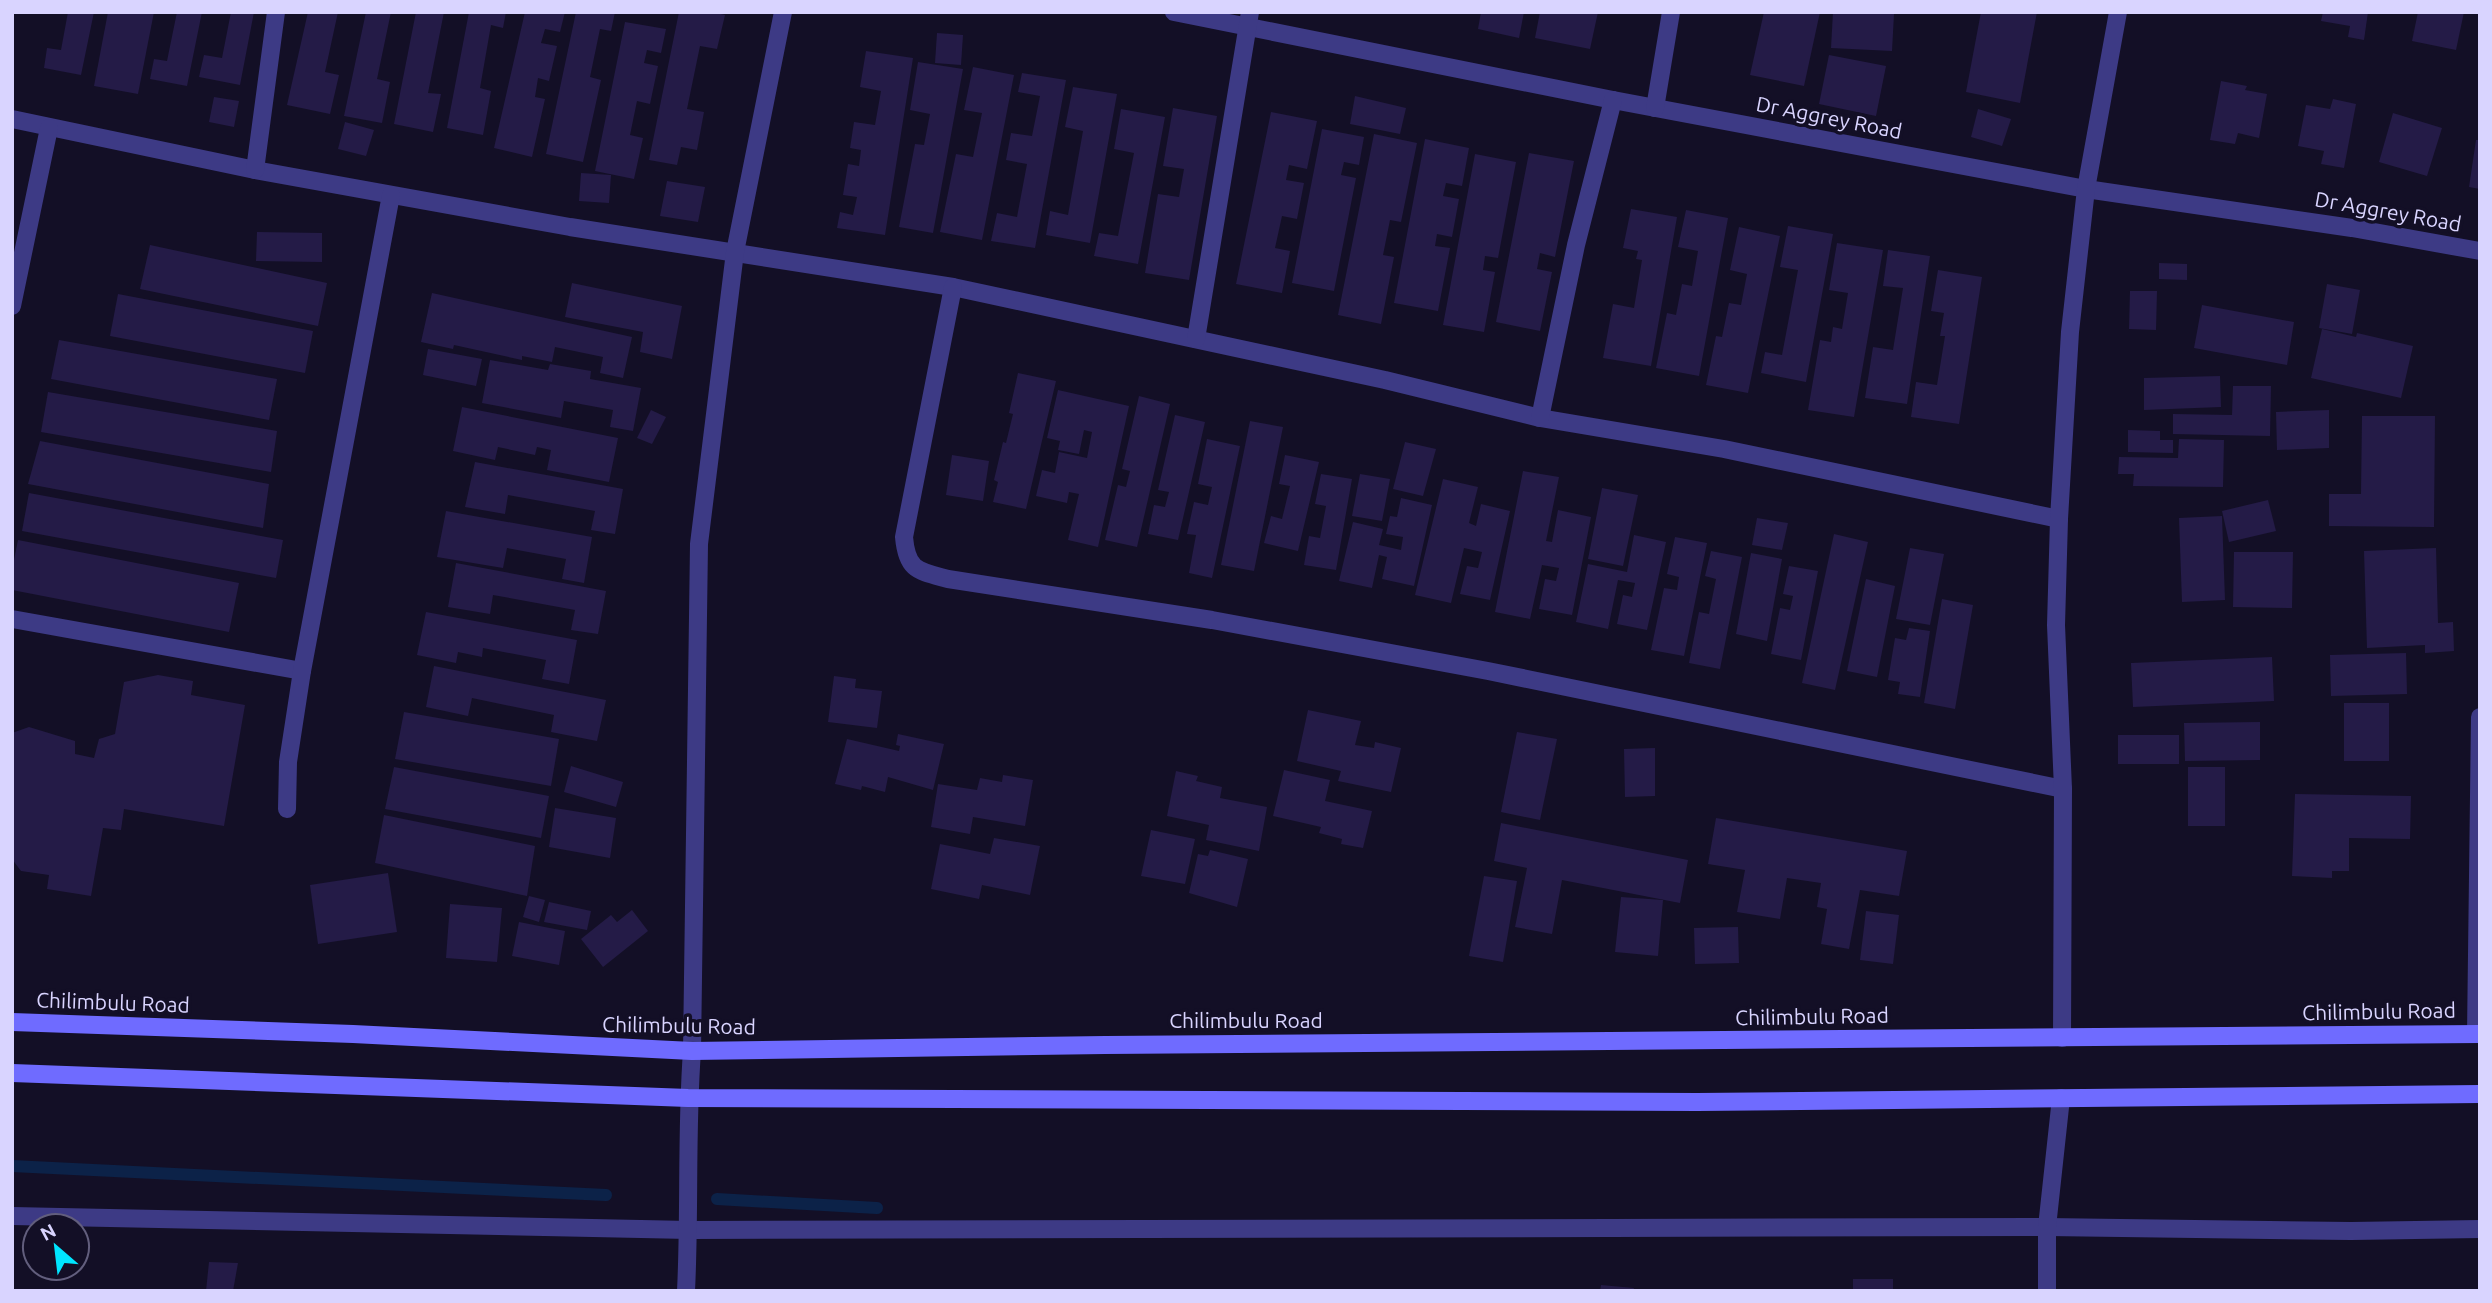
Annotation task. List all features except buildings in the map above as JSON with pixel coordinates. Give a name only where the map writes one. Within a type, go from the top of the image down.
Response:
[{"type":"main road","name":"Chilimbulu Road","points":[[12,1022],[353,1034],[692,1051],[2478,1034]]},
{"type":"main road","points":[[12,1073],[688,1098],[1697,1102],[2480,1094]]},
{"type":"street","points":[[255,170],[276,12]]},
{"type":"street","points":[[686,1291],[699,544],[735,252],[783,12]]},
{"type":"street","name":"Dr Aggrey Road","points":[[1174,12],[1249,19],[1613,100],[2086,189],[2351,228],[2480,251]]},
{"type":"street","points":[[1655,108],[1671,12]]},
{"type":"street","points":[[2062,1038],[2063,789],[2056,625],[2059,519],[2070,332],[2086,189],[2118,12]]},
{"type":"street","points":[[1196,339],[1249,19]]},
{"type":"street","points":[[1540,418],[1576,245],[1613,100]]},
{"type":"street","points":[[12,119],[255,170],[570,227],[953,286],[1385,380],[1540,418],[1737,452],[2059,519]]},
{"type":"street","points":[[12,306],[49,128]]},
{"type":"street","points":[[287,808],[288,762],[302,671],[391,195]]},
{"type":"street","points":[[953,286],[904,537],[906,556],[919,571],[948,579],[1212,620],[1488,671],[2063,789]]},
{"type":"street","points":[[12,619],[302,671]]},
{"type":"street","points":[[2478,1034],[2480,717]]},
{"type":"street","points":[[2047,1291],[2047,1227],[2061,1098]]},
{"type":"street","points":[[12,1216],[689,1230],[2047,1227],[2351,1231],[2480,1229]]},
{"type":"waterway","points":[[12,1166],[606,1195]]},
{"type":"waterway","points":[[717,1199],[877,1208]]}]
